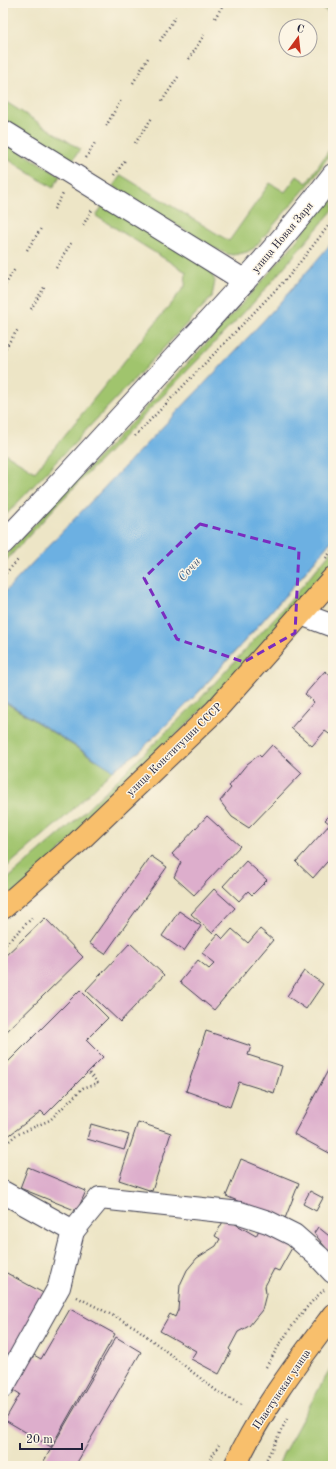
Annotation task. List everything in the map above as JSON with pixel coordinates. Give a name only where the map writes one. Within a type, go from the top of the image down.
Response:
[{"type":"main road","name":"улица Конституции СССР","points":[[3,908],[78,842],[215,711],[333,578]]},
{"type":"main road","name":"Пластунская улица","points":[[235,1466],[246,1442],[290,1372],[333,1315]]},
{"type":"street","points":[[3,131],[245,281]]},
{"type":"street","name":"улица Новая Заря","points":[[3,544],[245,281],[333,175]]},
{"type":"street","points":[[301,614],[333,626]]},
{"type":"street","points":[[3,1192],[73,1231]]},
{"type":"street","points":[[3,1387],[59,1287],[73,1231],[100,1198],[240,1213],[268,1222],[294,1235],[319,1257],[333,1272]]},
{"type":"path","points":[[215,18],[224,3]]},
{"type":"path","points":[[160,41],[176,16]]},
{"type":"path","points":[[189,60],[204,35]]},
{"type":"path","points":[[133,83],[148,58]]},
{"type":"path","points":[[162,102],[178,77]]},
{"type":"path","points":[[106,126],[121,100]]},
{"type":"path","points":[[136,143],[152,118]]},
{"type":"path","points":[[84,160],[96,141]]},
{"type":"path","points":[[114,178],[126,159]]},
{"type":"path","points":[[54,208],[65,191]]},
{"type":"path","points":[[83,225],[94,208]]},
{"type":"path","points":[[132,438],[290,275],[333,220]]},
{"type":"path","points":[[27,250],[42,227]]},
{"type":"path","points":[[56,268],[71,243]]},
{"type":"path","points":[[3,288],[15,269]]},
{"type":"path","points":[[31,309],[45,286]]},
{"type":"path","points":[[3,351],[19,328]]},
{"type":"path","points":[[3,576],[25,553]]},
{"type":"path","points":[[3,947],[34,917]]},
{"type":"path","points":[[3,1146],[16,1135],[50,1120],[83,1088],[98,1083],[88,1072]]},
{"type":"path","points":[[59,1287],[135,1327],[218,1392],[243,1406]]},
{"type":"highlighted area","points":[[200,524],[299,550],[295,633],[244,662],[177,639],[144,578]]},
{"type":"green space","points":[[314,3],[333,3],[333,15]]},
{"type":"green space","points":[[3,100],[80,149],[72,162],[3,118]]},
{"type":"green space","points":[[3,140],[60,176],[53,188],[3,156]]},
{"type":"green space","points":[[333,144],[333,150],[310,183],[254,248],[247,252],[234,255],[227,254],[214,248],[113,186],[121,175],[229,241],[270,183],[285,192],[297,176],[307,183]]},
{"type":"green space","points":[[333,195],[333,210],[255,301],[59,503],[3,564],[3,558],[214,335],[295,243]]},
{"type":"green space","points":[[103,205],[209,268],[215,281],[212,297],[3,518],[3,452],[35,472],[185,286],[186,272],[96,216]]},
{"type":"green space","points":[[333,539],[291,589],[197,694],[140,751],[113,770],[66,816],[3,870],[3,701],[96,760]]},
{"type":"green space","points":[[333,549],[333,578],[3,908],[3,883],[74,822],[200,699],[290,601]]},
{"type":"green space","points":[[333,1363],[333,1466],[278,1466],[283,1454]]},
{"type":"water","name":"Сочи","points":[[333,241],[333,539],[291,589],[197,694],[140,751],[113,770],[3,700],[3,594],[243,343],[289,293]]},
{"type":"building","points":[[325,671],[333,678],[333,735],[332,736],[325,731],[312,746],[291,728],[314,702],[305,694]]},
{"type":"building","points":[[272,745],[302,773],[249,828],[232,817],[220,801],[231,788],[229,786],[247,764],[259,755],[261,757]]},
{"type":"building","points":[[333,812],[333,855],[313,878],[296,862],[330,824],[325,820]]},
{"type":"building","points":[[207,816],[240,846],[194,895],[174,877],[181,862],[172,854]]},
{"type":"building","points":[[151,856],[167,867],[105,954],[89,943]]},
{"type":"building","points":[[246,861],[267,880],[252,895],[248,891],[239,901],[223,886]]},
{"type":"building","points":[[214,889],[235,908],[212,933],[191,914]]},
{"type":"building","points":[[179,911],[201,926],[184,951],[162,936]]},
{"type":"building","points":[[45,918],[83,957],[3,1035],[3,958]]},
{"type":"building","points":[[232,929],[248,943],[260,929],[273,940],[214,1010],[180,982],[198,960],[209,969],[215,963],[202,953],[218,934],[223,939]]},
{"type":"building","points":[[130,943],[164,975],[120,1022],[86,990]]},
{"type":"building","points":[[304,971],[323,984],[306,1009],[287,996]]},
{"type":"building","points":[[80,990],[108,1018],[86,1040],[103,1057],[45,1115],[41,1111],[3,1140],[3,1067]]},
{"type":"building","points":[[206,1031],[251,1046],[248,1055],[282,1066],[274,1093],[239,1082],[230,1107],[186,1091]]},
{"type":"building","points":[[333,1061],[333,1155],[294,1134]]},
{"type":"building","points":[[138,1122],[171,1133],[152,1191],[119,1180]]},
{"type":"building","points":[[91,1124],[129,1135],[124,1150],[87,1139]]},
{"type":"building","points":[[241,1159],[299,1183],[284,1221],[226,1196]]},
{"type":"building","points":[[28,1167],[86,1191],[77,1211],[20,1188]]},
{"type":"building","points":[[310,1191],[323,1198],[316,1211],[303,1204]]},
{"type":"building","points":[[225,1218],[256,1236],[260,1228],[293,1246],[279,1271],[274,1269],[265,1286],[266,1294],[262,1310],[249,1326],[238,1332],[229,1349],[231,1351],[219,1374],[191,1359],[196,1351],[160,1331],[170,1314],[175,1317],[178,1310],[180,1285],[187,1270],[197,1258],[216,1246],[220,1239],[215,1236]]},
{"type":"building","points":[[318,1227],[333,1239],[333,1257],[314,1233]]},
{"type":"building","points":[[3,1271],[47,1295],[9,1362],[5,1360],[3,1364]]},
{"type":"building","points":[[70,1309],[115,1334],[51,1447],[5,1420],[20,1394],[12,1389],[32,1354],[41,1359]]},
{"type":"building","points":[[116,1337],[141,1352],[75,1466],[41,1466]]}]
